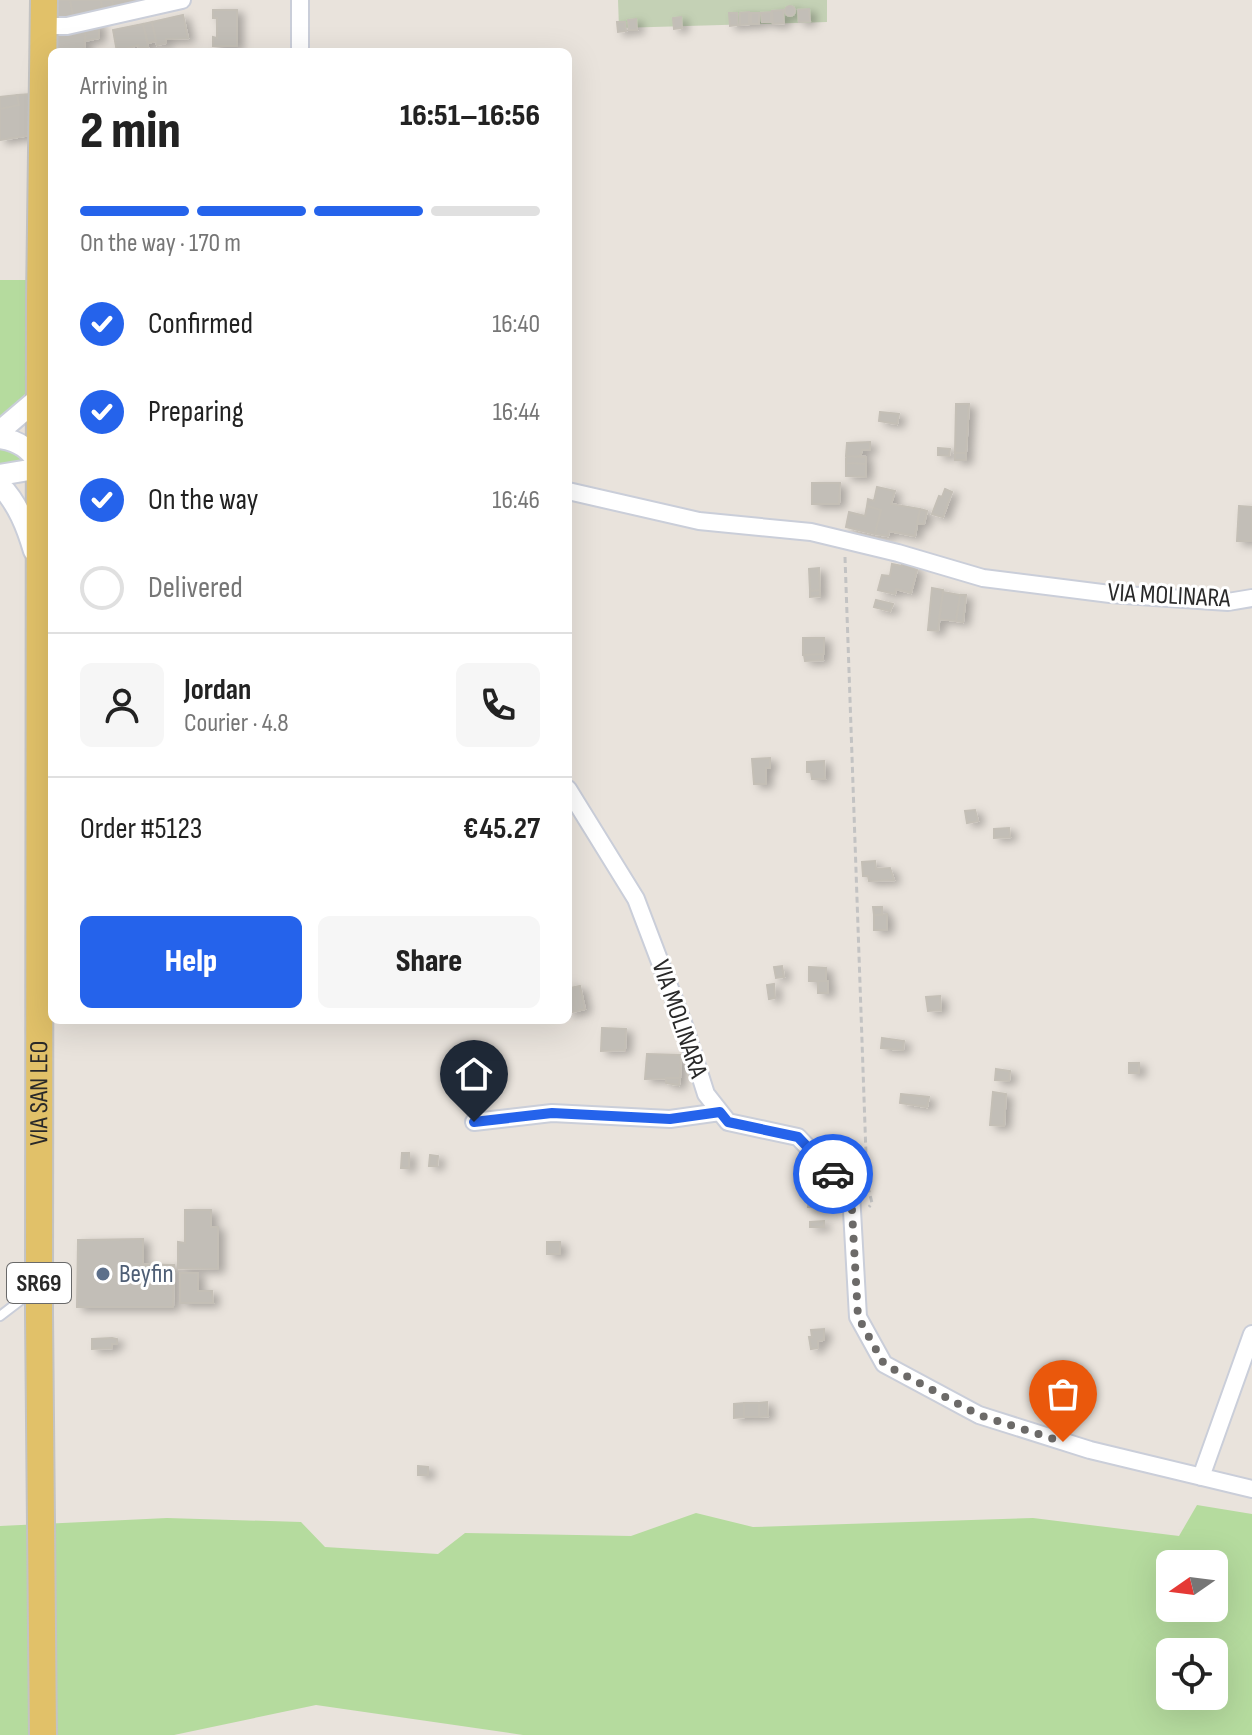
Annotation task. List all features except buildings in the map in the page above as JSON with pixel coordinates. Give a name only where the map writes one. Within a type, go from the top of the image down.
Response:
[{"type":"main road","name":"VIA SAN LEO","points":[[43,1735],[39,1286],[40,570],[46,301],[44,13]]},
{"type":"street","points":[[44,13],[67,26],[182,0]]},
{"type":"street","points":[[300,0],[300,48]]},
{"type":"street","points":[[0,431],[44,412]]},
{"type":"street","points":[[0,438],[17,441],[41,465],[0,475]]},
{"type":"street","points":[[0,485],[11,497],[27,527],[40,570]]},
{"type":"street","name":"VIA MOLINARA","points":[[572,492],[699,521],[811,532],[983,578],[1110,594],[1228,602],[1252,598]]},
{"type":"street","name":"VIA MOLINARA","points":[[572,795],[636,899],[685,1028],[706,1094],[720,1112]]},
{"type":"street","points":[[474,1122],[552,1113],[670,1119],[720,1112],[728,1122],[798,1137],[851,1193],[858,1317],[884,1364],[979,1415],[1090,1450],[1252,1489]]},
{"type":"street","points":[[1201,1477],[1252,1334]]},
{"type":"lane","points":[[0,1316],[39,1286]]},
{"type":"path","points":[[844,540],[867,1183],[872,1203],[865,1210],[850,1210]]},
{"type":"green space","points":[[618,0],[827,0],[827,22],[619,28]]},
{"type":"green space","points":[[0,280],[26,280],[28,382],[23,404],[0,423]]},
{"type":"green space","points":[[0,444],[26,459],[21,464],[0,469]]},
{"type":"green space","points":[[1197,1505],[1252,1514],[1252,1735],[523,1735],[316,1705],[174,1735],[0,1735],[0,1526],[167,1518],[301,1522],[325,1547],[438,1554],[465,1533],[631,1536],[696,1513],[753,1527],[1033,1518],[1179,1536]]},
{"type":"way so far","points":[[833,1174],[851,1193],[858,1317],[884,1364],[979,1415],[1063,1442]]},
{"type":"place","name":"Beyfin","points":[[103,1274]]},
{"type":"route","points":[[474,1122],[552,1113],[670,1119],[720,1112],[728,1122],[798,1137],[833,1174]]}]
